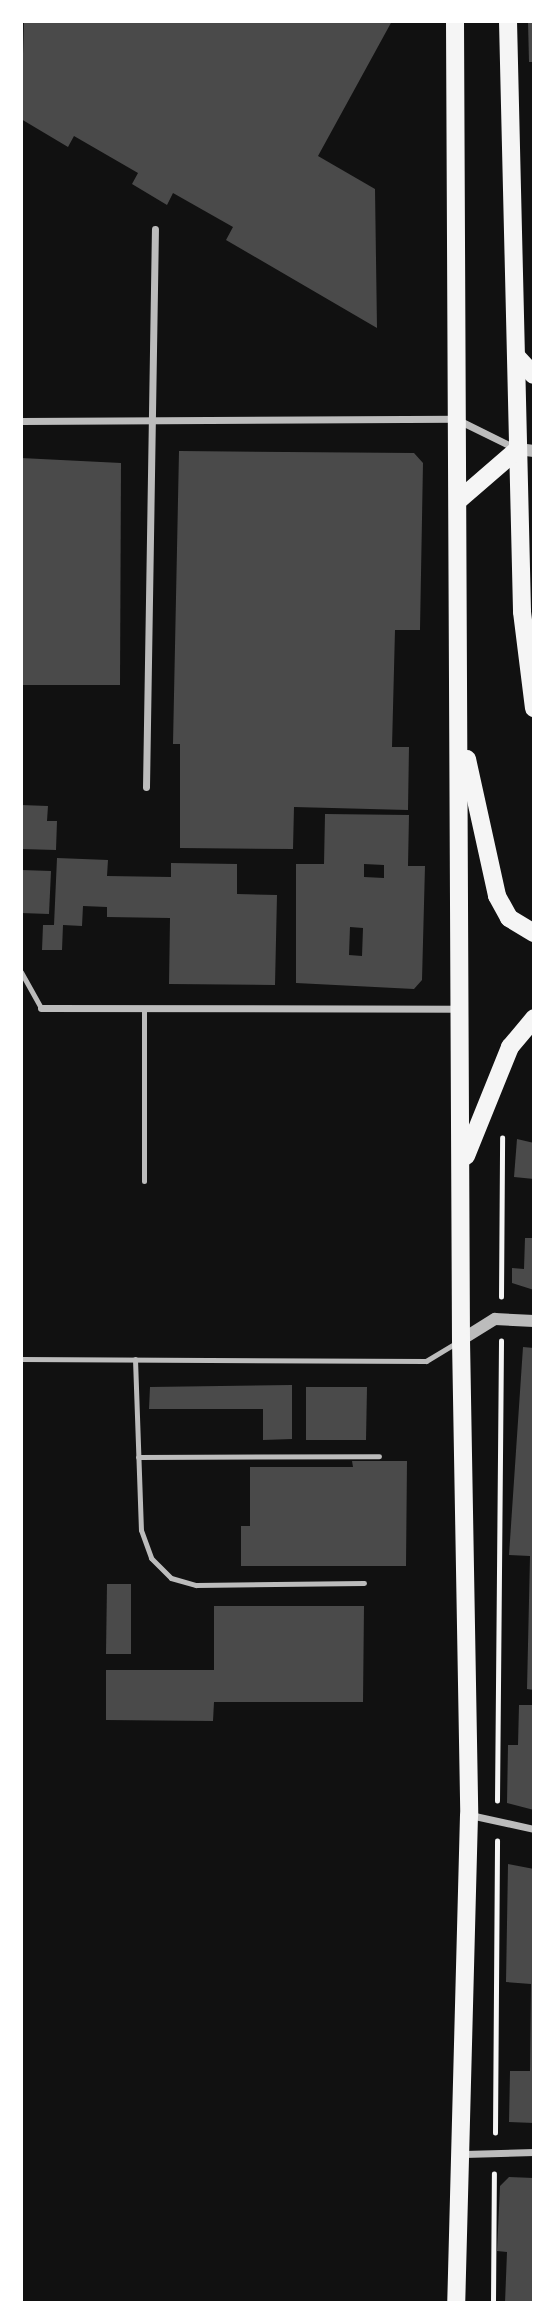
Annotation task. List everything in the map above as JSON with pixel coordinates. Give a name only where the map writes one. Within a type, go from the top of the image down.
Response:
[{"type":"main road","points":[[455,21],[461,1340],[469,1815],[464,2154],[456,2303]]},
{"type":"main road","points":[[508,21],[516,356],[526,450],[522,612],[534,708]]},
{"type":"main road","points":[[516,356],[534,375]]},
{"type":"main road","points":[[459,500],[526,450]]},
{"type":"main road","points":[[522,612],[534,592]]},
{"type":"main road","points":[[459,722],[497,896],[509,918],[534,933]]},
{"type":"main road","points":[[462,1166],[510,1047],[534,1018]]},
{"type":"street","points":[[146,787],[155,229]]},
{"type":"street","points":[[21,421],[456,419],[526,450]]},
{"type":"street","points":[[41,1008],[460,1009]]},
{"type":"street","points":[[461,1340],[501,1318],[534,1321]]},
{"type":"street","points":[[469,1815],[534,1829]]},
{"type":"street","points":[[464,2154],[534,2152]]},
{"type":"lane","points":[[21,972],[41,1008]]},
{"type":"lane","points":[[144,1181],[145,1008]]},
{"type":"lane","points":[[21,1359],[426,1361],[461,1340]]},
{"type":"lane","points":[[135,1359],[141,1530],[151,1558],[171,1578],[196,1585],[364,1583]]},
{"type":"lane","points":[[138,1457],[379,1456]]},
{"type":"path","points":[[493,2303],[501,1122]]},
{"type":"building","points":[[24,21],[392,21],[318,156],[375,189],[377,328],[226,240],[233,227],[173,193],[167,205],[132,184],[138,173],[74,136],[68,147],[21,119]]},
{"type":"building","points":[[528,21],[534,21],[534,62],[529,62]]},
{"type":"building","points":[[179,451],[414,453],[423,463],[420,630],[395,630],[392,747],[409,747],[408,810],[294,807],[293,849],[180,848],[180,744],[173,744]]},
{"type":"building","points":[[21,458],[121,463],[120,685],[21,685]]},
{"type":"building","points":[[21,805],[48,806],[47,821],[57,821],[56,850],[21,849]]},
{"type":"building","points":[[325,814],[409,815],[408,866],[425,866],[422,980],[414,989],[296,983],[296,864],[324,864]],"holes":[[[364,864],[384,865],[384,878],[364,877]],[[350,927],[363,928],[362,956],[349,955]]]},
{"type":"building","points":[[57,858],[108,860],[107,876],[171,877],[171,863],[237,864],[237,894],[277,895],[275,985],[169,984],[170,918],[107,917],[107,907],[83,906],[82,926],[63,925],[62,950],[42,950],[43,925],[54,925]]},
{"type":"building","points":[[21,870],[51,871],[49,914],[21,913]]},
{"type":"building","points":[[517,1139],[534,1143],[534,1179],[514,1177]]},
{"type":"building","points":[[525,1238],[534,1238],[534,1290],[512,1283],[512,1268],[524,1269]]},
{"type":"building","points":[[523,1347],[534,1348],[534,1690],[527,1689],[530,1556],[509,1555]]},
{"type":"building","points":[[292,1385],[292,1439],[263,1440],[263,1409],[149,1409],[150,1387]]},
{"type":"building","points":[[306,1387],[367,1387],[366,1440],[306,1440]]},
{"type":"building","points":[[352,1461],[407,1461],[406,1566],[241,1566],[241,1526],[250,1526],[250,1467],[353,1467]]},
{"type":"building","points":[[107,1584],[131,1584],[131,1654],[106,1654]]},
{"type":"building","points":[[214,1606],[364,1606],[363,1702],[214,1702],[213,1721],[106,1720],[106,1670],[214,1670]]},
{"type":"building","points":[[519,1705],[534,1705],[534,1810],[507,1803],[508,1745],[518,1745]]},
{"type":"building","points":[[508,1864],[534,1869],[534,2123],[509,2122],[510,2071],[530,2071],[531,1984],[506,1982]]},
{"type":"building","points":[[509,2177],[534,2178],[534,2303],[505,2303],[507,2252],[497,2251],[500,2186]]}]
